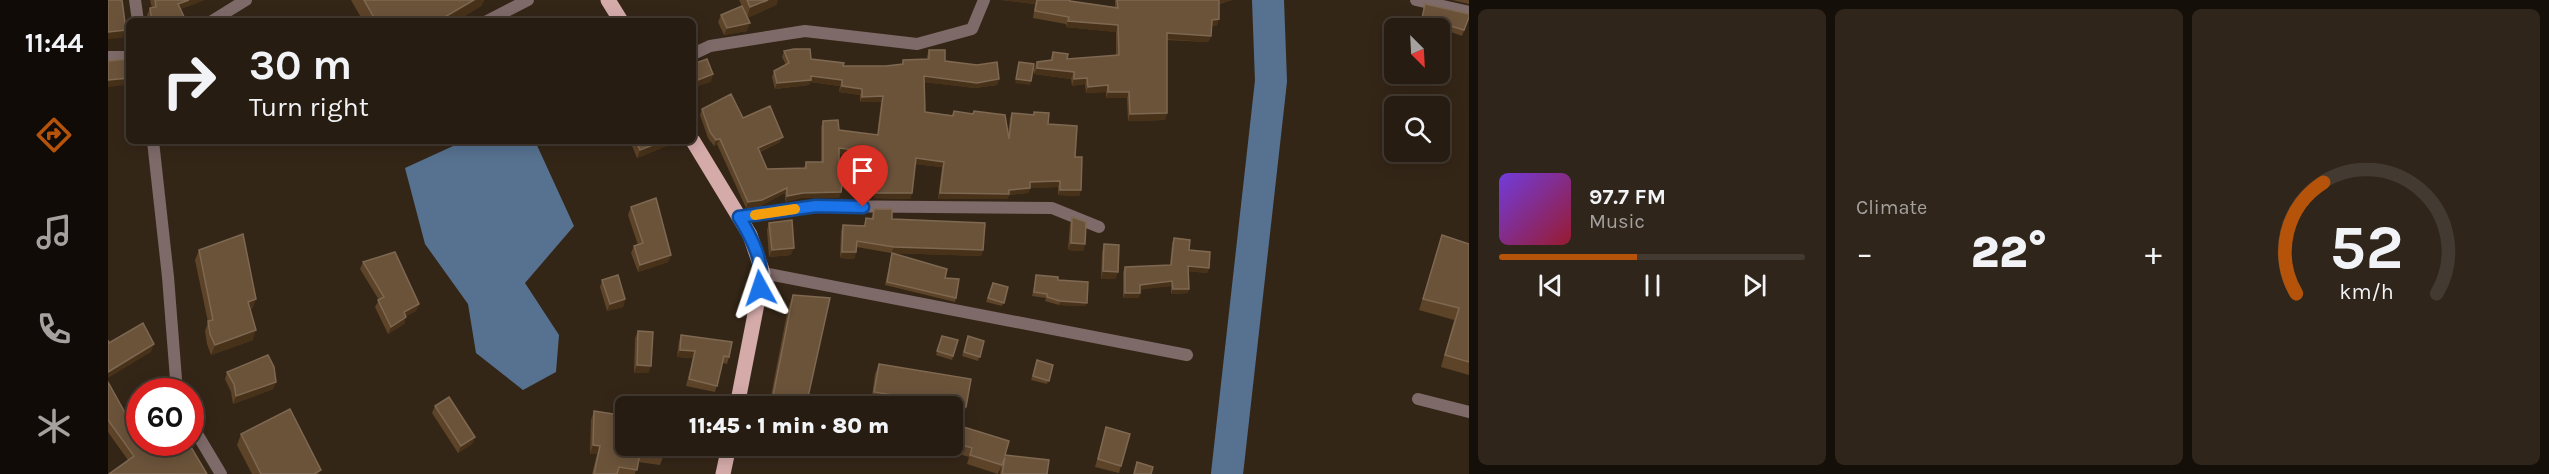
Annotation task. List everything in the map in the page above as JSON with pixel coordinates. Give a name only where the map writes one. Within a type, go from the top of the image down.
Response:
[{"type":"main road","points":[[608,0],[619,18]]},
{"type":"main road","points":[[695,144],[750,235],[763,273],[739,396]]},
{"type":"main road","points":[[723,474],[727,456]]},
{"type":"street","points":[[135,0],[138,18]]},
{"type":"street","points":[[217,18],[246,0]]},
{"type":"street","points":[[493,18],[528,0]]},
{"type":"street","points":[[696,53],[710,46],[805,31],[917,44],[972,30],[984,0]]},
{"type":"street","points":[[1416,0],[1469,12]]},
{"type":"street","points":[[108,57],[126,57]]},
{"type":"street","points":[[153,144],[168,277],[176,378]]},
{"type":"street","points":[[739,217],[816,206],[1053,208],[1099,227]]},
{"type":"street","points":[[763,273],[1187,355]]},
{"type":"street","points":[[1418,399],[1469,412]]},
{"type":"street","points":[[204,446],[220,474]]},
{"type":"water","points":[[457,144],[536,144],[574,226],[525,283],[559,335],[556,372],[523,390],[476,353],[468,304],[425,244],[405,168]]},
{"type":"building","points":[[108,0],[122,0],[126,30],[108,32]]},
{"type":"building","points":[[155,0],[189,0],[178,4],[185,18],[152,18],[150,8],[156,7]]},
{"type":"building","points":[[364,0],[474,0],[443,18],[374,18]]},
{"type":"building","points":[[747,0],[768,0],[750,7]]},
{"type":"building","points":[[1037,0],[1070,0],[1118,8],[1117,0],[1219,0],[1219,19],[1212,20],[1211,36],[1167,33],[1167,113],[1130,114],[1129,92],[1108,92],[1108,85],[1088,87],[1087,78],[1074,79],[1074,72],[1037,68],[1037,62],[1052,60],[1053,52],[1068,54],[1067,59],[1119,55],[1118,25],[1068,21],[1069,17],[1035,11]]},
{"type":"building","points":[[1425,4],[1469,14],[1464,30],[1450,26],[1450,18],[1422,18]]},
{"type":"building","points":[[742,6],[750,23],[727,28],[721,15]]},
{"type":"building","points":[[810,49],[811,59],[844,63],[843,66],[903,64],[903,60],[929,59],[929,50],[945,50],[945,61],[977,65],[997,62],[999,79],[977,83],[924,76],[925,112],[953,116],[954,111],[1005,115],[1009,139],[1012,113],[1034,115],[1034,112],[1049,113],[1048,124],[1077,126],[1075,157],[1082,157],[1081,190],[1060,190],[1060,181],[1030,182],[1030,188],[1009,190],[1009,194],[940,193],[944,162],[916,158],[912,193],[876,193],[880,161],[877,160],[878,153],[839,148],[839,175],[843,176],[841,192],[803,193],[787,196],[787,188],[762,200],[748,202],[720,139],[716,140],[710,132],[702,109],[731,94],[743,118],[770,106],[783,137],[758,148],[767,169],[806,168],[806,162],[823,162],[823,121],[838,120],[839,130],[878,135],[883,96],[862,97],[862,89],[842,86],[842,80],[811,76],[811,80],[777,83],[774,71],[789,63],[784,51]]},
{"type":"building","points":[[126,59],[126,78],[108,80],[108,61]]},
{"type":"building","points":[[707,59],[713,74],[696,81],[696,63]]},
{"type":"building","points":[[1019,62],[1034,64],[1031,81],[1016,79]]},
{"type":"building","points":[[637,144],[655,144],[640,150]]},
{"type":"building","points":[[656,198],[671,255],[640,265],[634,246],[643,243],[631,207]]},
{"type":"building","points":[[874,209],[892,209],[892,219],[985,223],[983,250],[894,247],[857,241],[856,252],[842,252],[843,225],[865,226],[866,218],[873,219]]},
{"type":"building","points":[[1072,217],[1086,222],[1085,244],[1071,243]]},
{"type":"building","points":[[792,220],[794,248],[772,250],[769,223]]},
{"type":"building","points":[[243,234],[256,299],[248,302],[256,330],[215,345],[210,334],[208,321],[213,320],[199,250]]},
{"type":"building","points":[[1442,235],[1469,244],[1469,362],[1445,355],[1459,308],[1423,299]]},
{"type":"building","points":[[1174,238],[1190,240],[1189,250],[1210,252],[1209,268],[1188,266],[1189,289],[1173,289],[1172,281],[1140,285],[1140,293],[1125,293],[1125,267],[1171,265]]},
{"type":"building","points":[[1104,244],[1119,245],[1118,272],[1103,271]]},
{"type":"building","points":[[395,252],[419,304],[404,312],[406,317],[391,327],[378,300],[384,297],[363,262]]},
{"type":"building","points":[[892,253],[947,269],[945,278],[959,279],[956,298],[887,282]]},
{"type":"building","points":[[618,275],[625,299],[610,304],[602,280]]},
{"type":"building","points":[[1036,275],[1058,277],[1058,280],[1088,282],[1087,303],[1060,301],[1047,297],[1047,294],[1034,292]]},
{"type":"building","points":[[993,283],[1008,287],[1004,303],[988,298]]},
{"type":"building","points":[[793,295],[830,298],[808,396],[773,396]]},
{"type":"building","points":[[143,323],[154,344],[108,372],[108,340],[109,343]]},
{"type":"building","points":[[638,331],[653,332],[651,366],[637,365]]},
{"type":"building","points":[[681,335],[732,342],[729,357],[724,356],[717,386],[689,379],[695,351],[680,350]]},
{"type":"building","points":[[942,336],[958,340],[953,356],[937,351]]},
{"type":"building","points":[[968,336],[984,341],[980,357],[964,352]]},
{"type":"building","points":[[268,355],[274,367],[276,382],[236,396],[234,384],[227,372]]},
{"type":"building","points":[[1037,360],[1053,365],[1049,381],[1033,376]]},
{"type":"building","points":[[879,364],[971,379],[966,407],[963,407],[963,396],[899,396],[874,392]]},
{"type":"building","points":[[108,382],[126,414],[126,445],[108,420]]},
{"type":"building","points":[[449,397],[475,437],[461,446],[435,406]]},
{"type":"building","points":[[290,409],[321,470],[314,474],[261,474],[241,434]]},
{"type":"building","points":[[594,411],[615,414],[615,456],[639,456],[637,470],[619,467],[617,474],[594,474],[600,446],[593,445]]},
{"type":"building","points":[[963,427],[1009,441],[1005,455],[1049,460],[1047,474],[1002,474],[1005,457],[1002,465],[970,455],[972,448],[963,445]]},
{"type":"building","points":[[1106,427],[1130,434],[1121,466],[1098,459]]},
{"type":"building","points":[[134,456],[196,456],[207,474],[109,474]]},
{"type":"building","points":[[1137,462],[1153,467],[1151,474],[1134,474]]},
{"type":"waterway","points":[[1227,474],[1271,81],[1268,0]]},
{"type":"slow traffic","points":[[755,215],[795,209]]},
{"type":"route","points":[[760,288],[763,273],[750,235],[739,217],[816,206],[863,207]]}]
